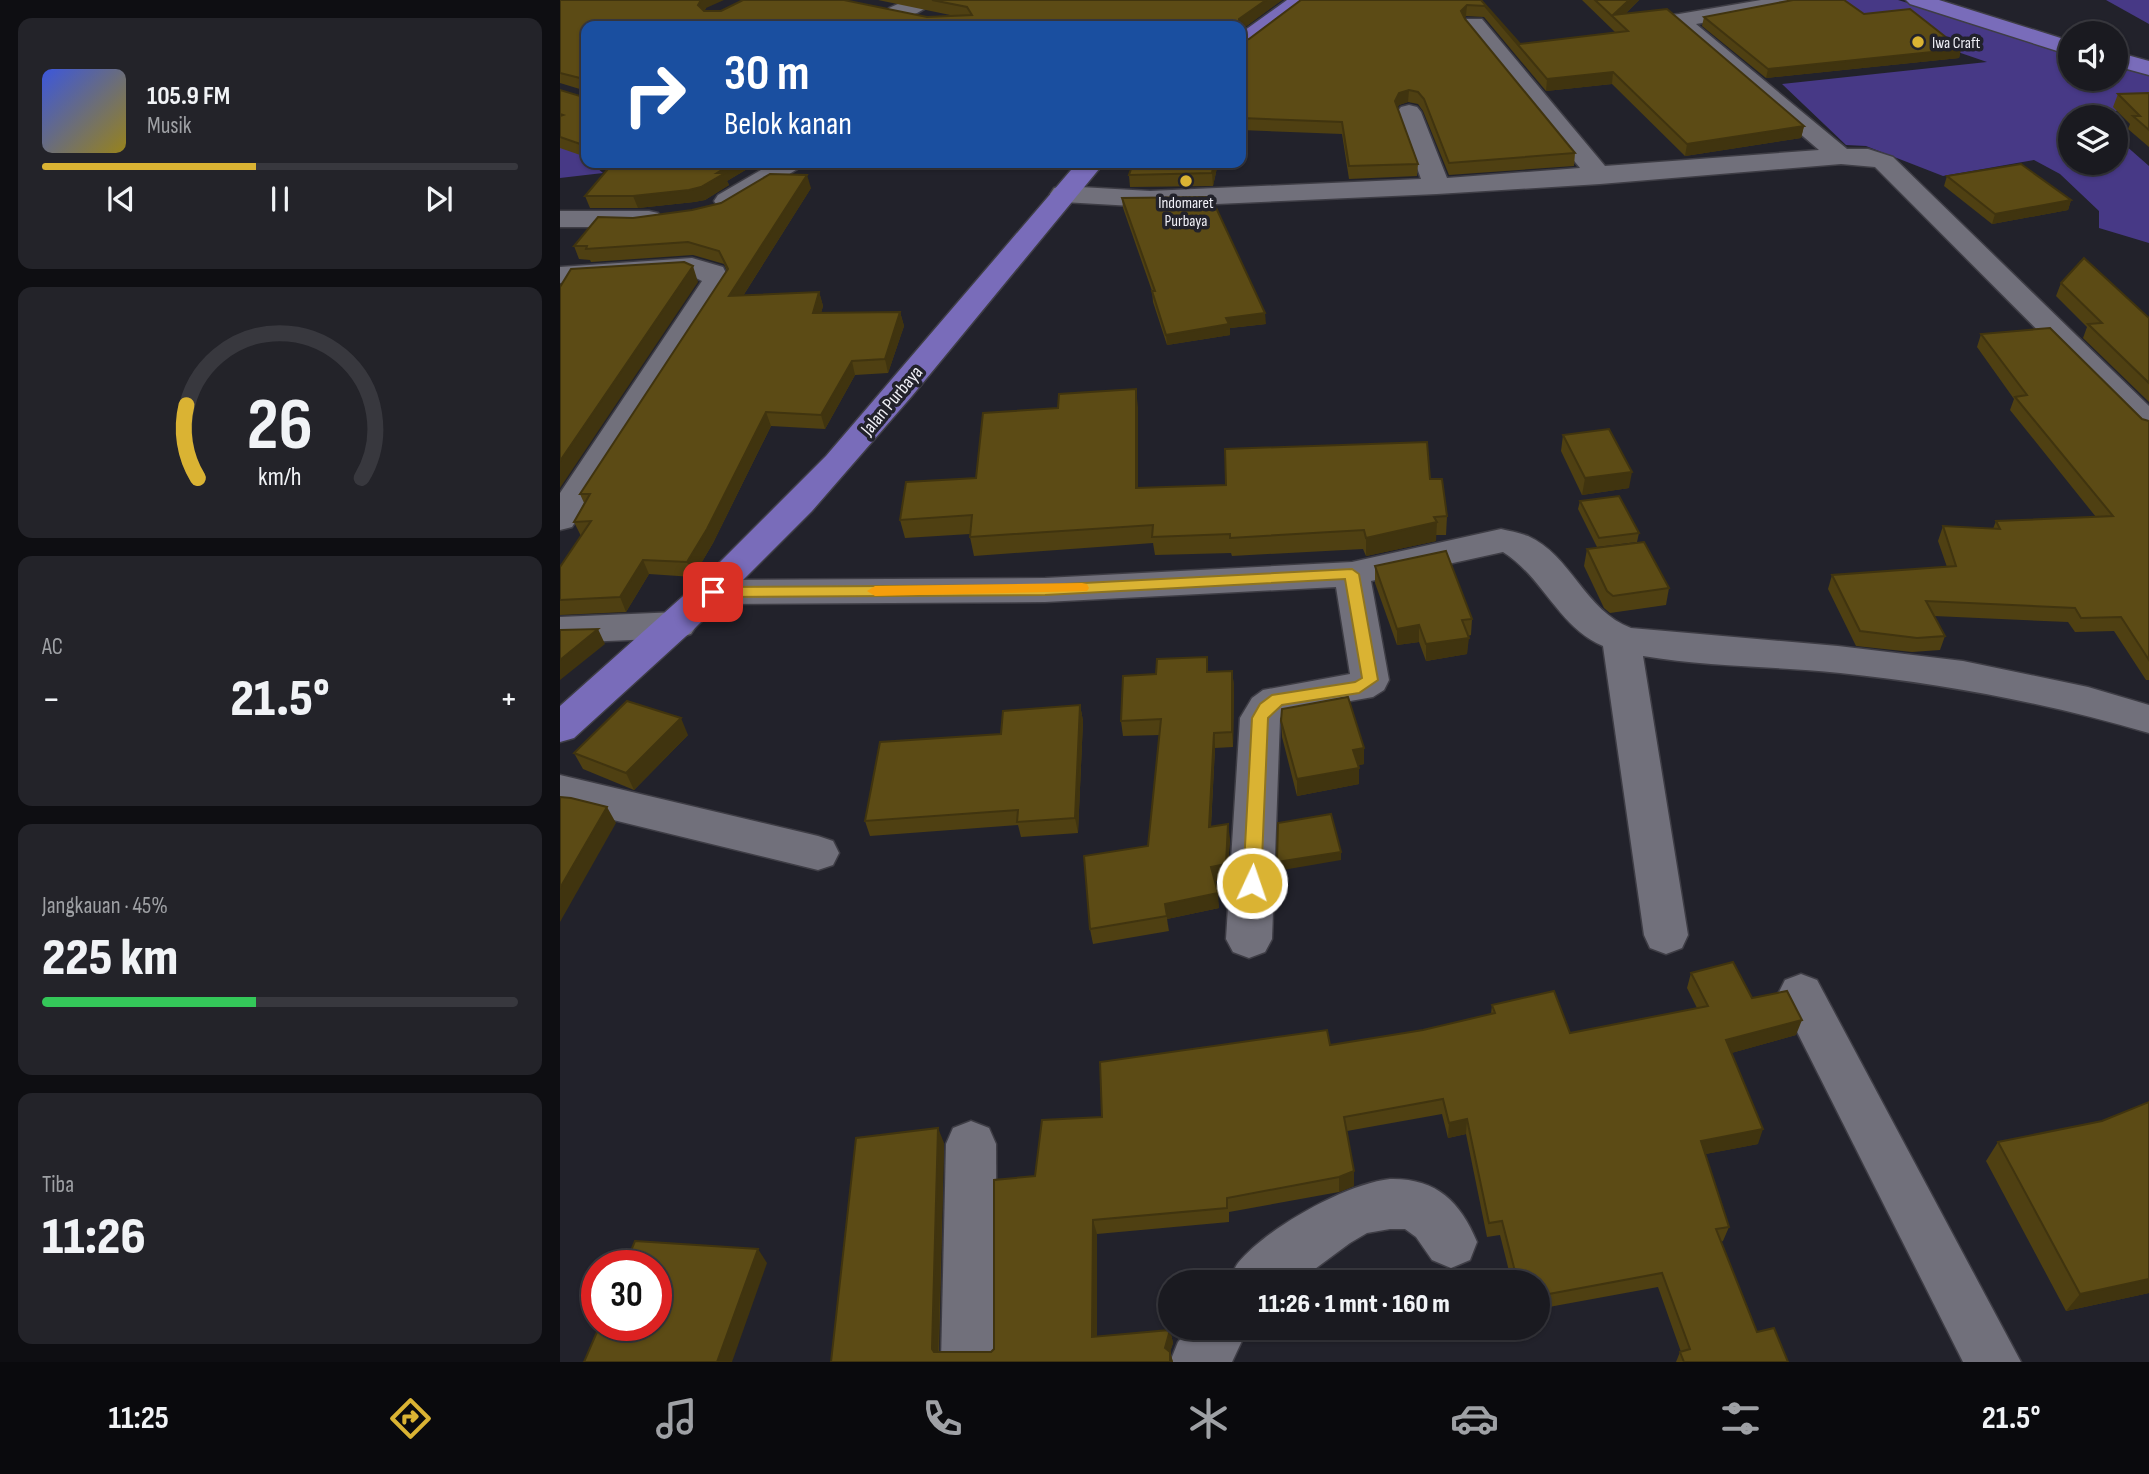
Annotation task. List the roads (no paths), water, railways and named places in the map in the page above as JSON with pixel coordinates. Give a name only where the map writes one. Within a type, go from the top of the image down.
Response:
[{"type":"main road","points":[[1246,39],[1301,0]]},
{"type":"main road","points":[[1917,0],[2058,43]]},
{"type":"main road","points":[[2128,63],[2149,68]]},
{"type":"main road","name":"Jalan Purbaya","points":[[560,728],[713,592],[874,423],[1086,168]]},
{"type":"street","points":[[897,13],[924,0]]},
{"type":"street","points":[[1800,0],[1679,20],[1841,156]]},
{"type":"street","points":[[872,8],[936,21]]},
{"type":"street","points":[[1474,24],[1600,176]]},
{"type":"street","points":[[1409,112],[1437,186]]},
{"type":"street","points":[[1063,194],[1150,200],[1437,186],[1841,156],[1868,157],[1884,162],[2149,424]]},
{"type":"street","points":[[702,212],[715,208],[782,168]]},
{"type":"street","points":[[560,219],[670,217]]},
{"type":"street","points":[[560,275],[692,266],[713,273],[716,281],[560,519]]},
{"type":"street","points":[[713,592],[1045,590],[1352,574],[1501,540],[1513,541],[1538,559],[1566,598],[1596,627],[1621,639],[1647,644],[1918,666],[2087,699],[2149,719]]},
{"type":"street","points":[[1249,939],[1260,718],[1277,699],[1359,687],[1370,680],[1352,574]]},
{"type":"street","points":[[560,630],[678,625]]},
{"type":"street","points":[[1621,639],[1666,935]]},
{"type":"street","points":[[560,791],[818,853]]},
{"type":"street","points":[[1801,994],[1993,1362]]},
{"type":"street","points":[[969,1362],[971,1144]]},
{"type":"street","points":[[1269,1270],[1287,1254],[1345,1219],[1380,1205],[1415,1203],[1434,1219],[1451,1242]]},
{"type":"street","points":[[1198,1362],[1214,1340]]},
{"type":"place","name":"Iwa Craft","points":[[1918,42]]},
{"type":"place","name":"Indomaret Purbaya","points":[[1186,181]]}]
